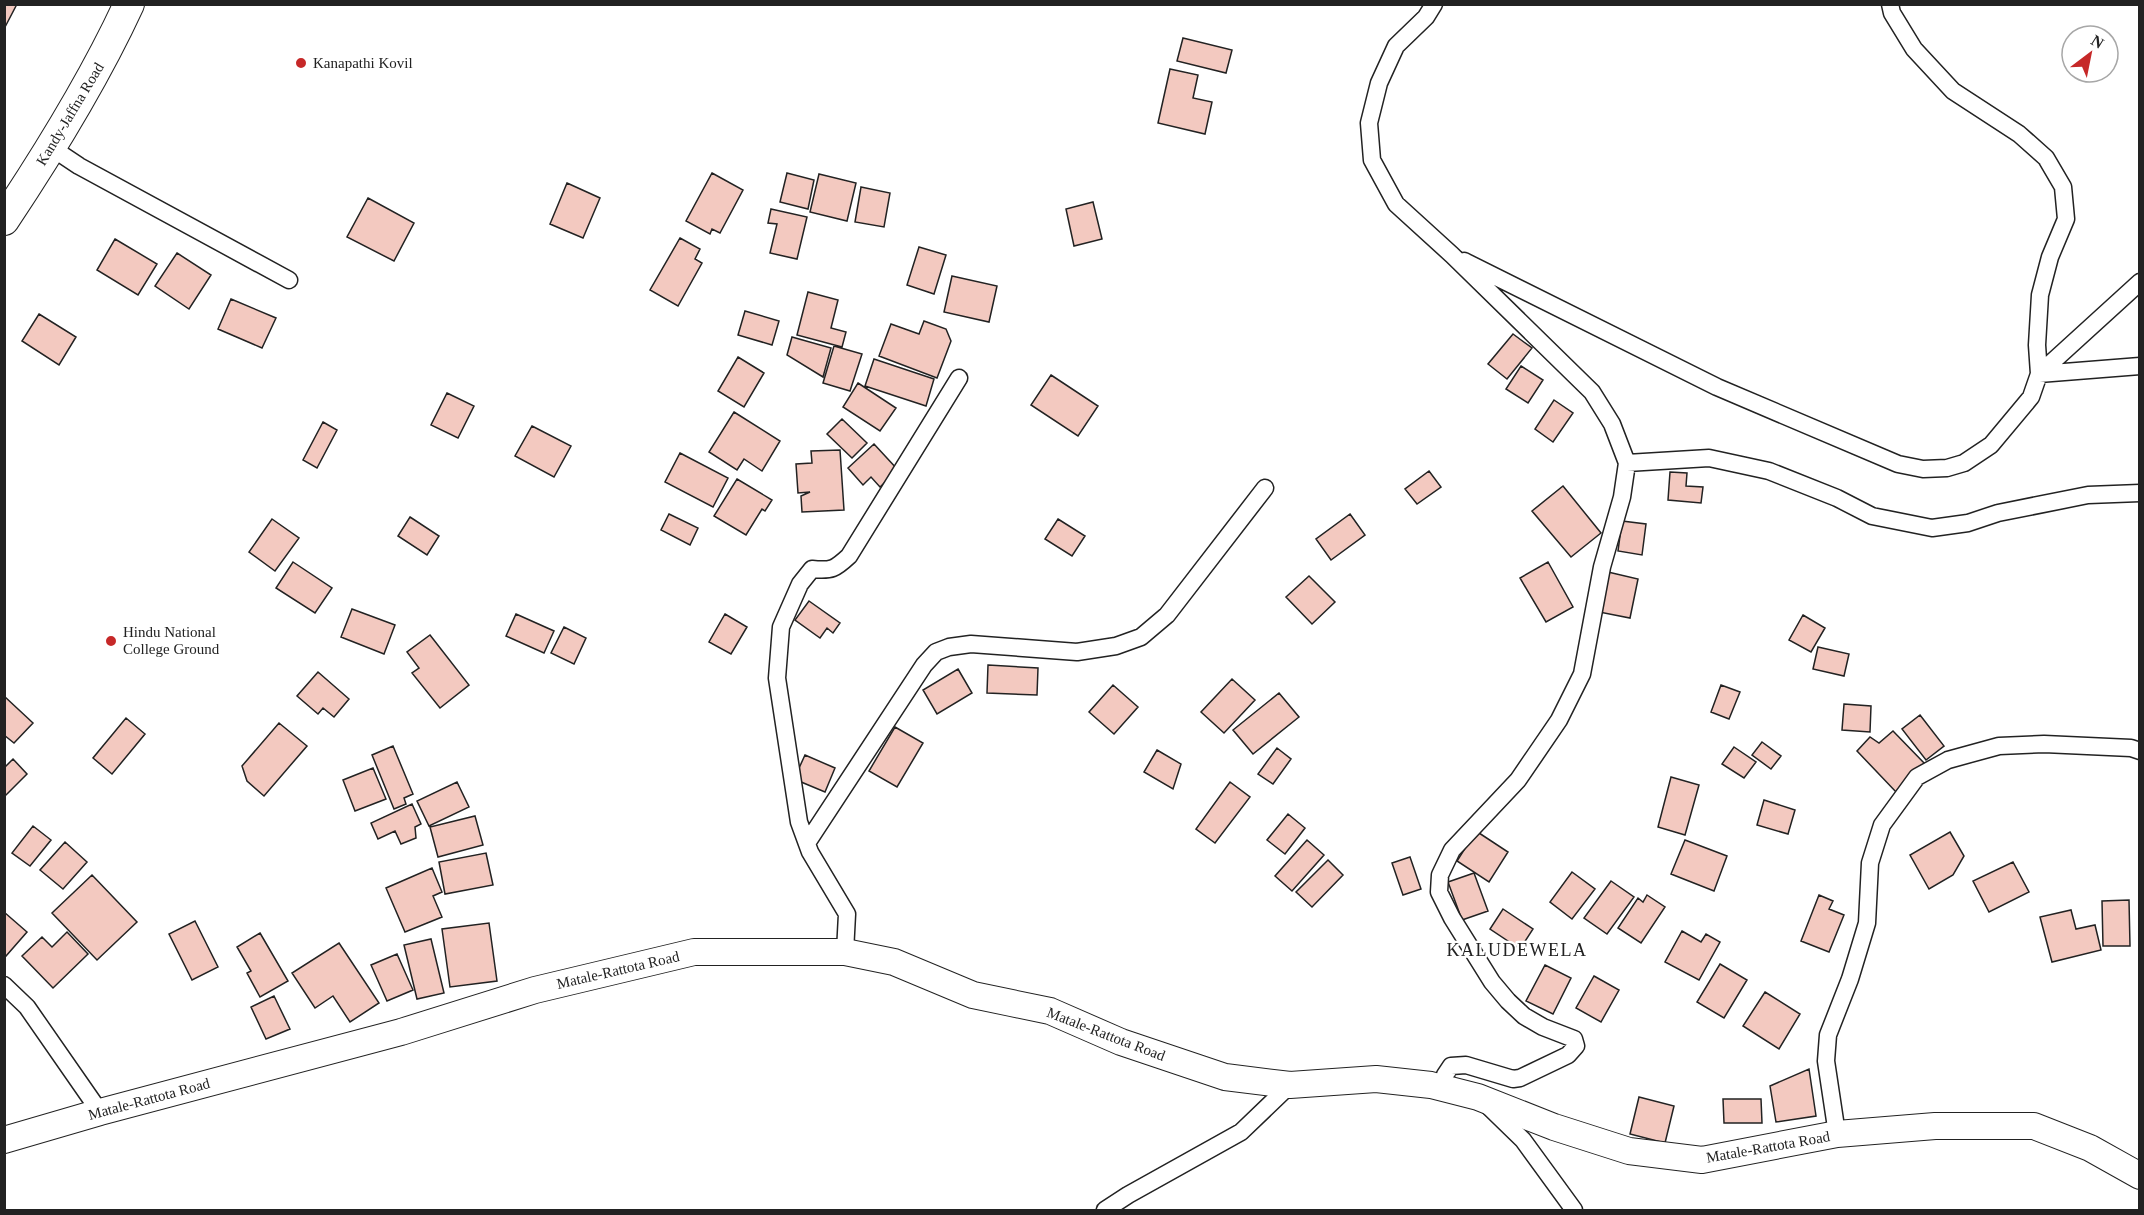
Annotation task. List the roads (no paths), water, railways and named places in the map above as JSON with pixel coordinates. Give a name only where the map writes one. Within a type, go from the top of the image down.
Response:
[{"type":"highway","name":"Kandy-Jaffna Road","points":[[4,220],[52,148],[107,52],[129,4]]},
{"type":"main road","name":"Matale-Rattota Road","points":[[4,1140],[100,1112],[401,1032],[535,990],[694,952],[845,952],[894,962],[973,995],[1050,1011],[1121,1042],[1225,1077],[1290,1085],[1376,1079],[1431,1085],[1478,1097],[1554,1127],[1629,1151],[1702,1160],[1837,1134],[1935,1126],[2034,1126],[2090,1148],[2139,1176]]},
{"type":"street","points":[[1434,4],[1425,17],[1396,46],[1379,83],[1369,123],[1372,160],[1396,204],[1452,255],[1592,392],[1612,424],[1627,463],[1622,497],[1602,567],[1582,674],[1558,720],[1518,780],[1452,850],[1440,875],[1439,892],[1452,918],[1492,982],[1524,1016],[1543,1027],[1568,1035],[1574,1039],[1576,1046],[1568,1055],[1520,1078],[1513,1079],[1466,1065],[1451,1066],[1445,1075],[1442,1088]]},
{"type":"street","points":[[1452,255],[1717,387],[1898,464],[1923,469],[1947,468],[1964,463],[1991,445],[2031,397],[2039,374],[2037,345],[2040,295],[2050,257],[2066,219],[2063,187],[2046,158],[2028,142],[1953,91],[1914,49],[1892,13],[1890,4]]},
{"type":"street","points":[[52,148],[79,166],[289,280]]},
{"type":"street","points":[[2039,374],[2139,282]]},
{"type":"street","points":[[2039,374],[2139,366]]},
{"type":"street","points":[[845,952],[847,914],[810,852],[799,822],[777,678],[781,627],[800,584],[812,569],[828,571],[849,556],[959,378]]},
{"type":"street","points":[[1627,463],[1709,458],[1768,471],[1837,498],[1872,516],[1932,528],[1968,523],[1998,513],[2088,495],[2139,493]]},
{"type":"street","points":[[807,843],[924,665],[936,652],[949,647],[971,644],[1077,652],[1116,646],[1141,637],[1167,615],[1265,488]]},
{"type":"street","points":[[1837,1134],[1826,1060],[1828,1035],[1850,979],[1867,923],[1870,862],[1882,825],[1917,777],[1948,760],[1999,746],[2044,744],[2131,748],[2139,751]]},
{"type":"street","points":[[4,986],[27,1007],[100,1112]]},
{"type":"street","points":[[1105,1210],[1241,1132],[1290,1085]]},
{"type":"street","points":[[1478,1097],[1523,1140],[1574,1210]]},
{"type":"place","name":"Kanapathi Kovil","points":[[301,63]]},
{"type":"place","name":"Hindu National College Ground","points":[[111,641]]},
{"type":"district","name":"KALUDEWELA","points":[[1517,950]]}]
